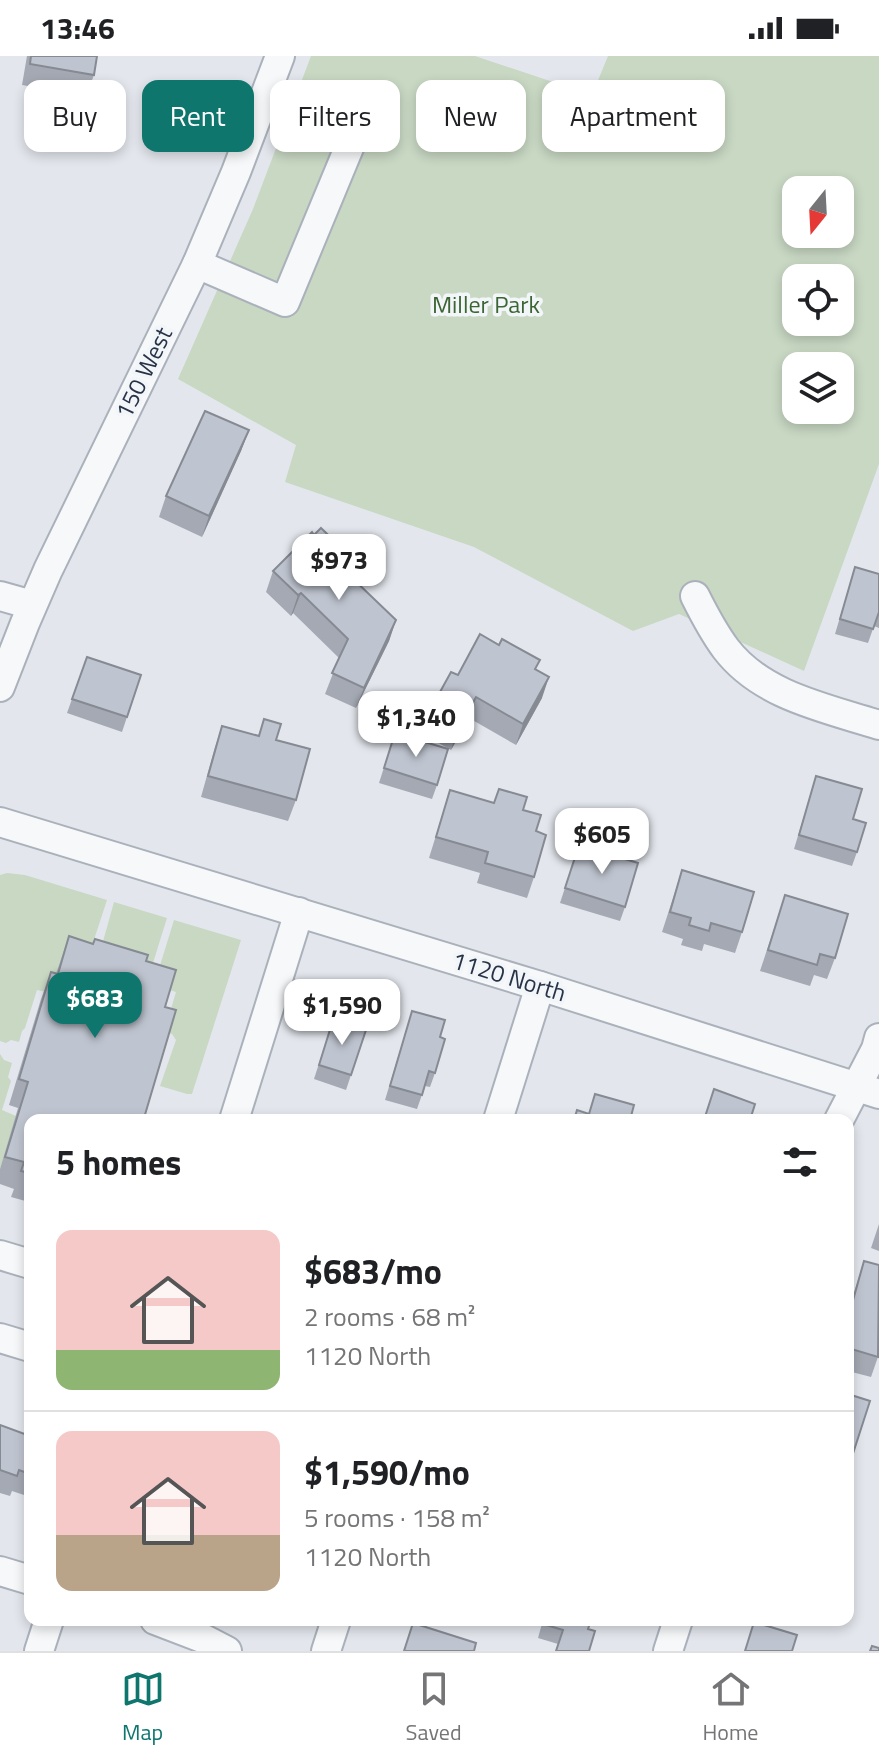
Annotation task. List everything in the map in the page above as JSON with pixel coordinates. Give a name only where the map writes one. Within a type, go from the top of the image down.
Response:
[{"type":"street","name":"150 West","points":[[0,687],[32,605],[197,264],[280,56]]},
{"type":"street","points":[[197,264],[285,302],[353,138],[265,96]]},
{"type":"street","points":[[0,596],[32,605]]},
{"type":"street","points":[[695,596],[728,651],[753,674],[780,692],[879,725]]},
{"type":"street","name":"1120 North","points":[[0,822],[540,986],[868,1090]]},
{"type":"street","points":[[236,1114],[299,912]]},
{"type":"street","points":[[500,1114],[540,986]]},
{"type":"street","points":[[845,1114],[868,1090],[879,1038]]},
{"type":"street","points":[[0,1255],[24,1262]]},
{"type":"street","points":[[0,1338],[24,1345]]},
{"type":"street","points":[[0,1571],[24,1578]]},
{"type":"street","points":[[39,1651],[47,1626]]},
{"type":"street","points":[[171,1626],[227,1651]]},
{"type":"street","points":[[326,1651],[334,1626]]},
{"type":"street","points":[[668,1651],[676,1626]]},
{"type":"green space","name":"Miller Park","points":[[311,56],[475,56],[547,80],[542,80],[542,152],[725,152],[725,80],[598,80],[608,56],[879,56],[879,464],[804,671],[679,614],[633,631],[474,547],[285,482],[296,445],[178,379],[253,209],[275,152],[400,152],[400,80],[302,80]]},
{"type":"green space","points":[[0,875],[25,875],[107,900],[84,970],[51,993],[37,990],[19,1042],[11,1040],[6,1043],[0,1041]]},
{"type":"green space","points":[[114,902],[167,918],[148,979],[97,963]]},
{"type":"green space","points":[[174,920],[241,940],[192,1094],[160,1086],[176,1040],[172,1034],[164,1032],[176,992],[154,985]]},
{"type":"green space","points":[[0,1054],[12,1063],[8,1077],[11,1081],[2,1110],[16,1116],[0,1169]]},
{"type":"building","points":[[31,56],[97,56],[94,75],[30,64]]},
{"type":"building","points":[[205,411],[249,430],[209,516],[166,496]]},
{"type":"building","points":[[321,528],[359,565],[349,575],[396,620],[364,688],[332,673],[348,639],[301,593],[298,595],[273,571],[312,532],[314,535]]},
{"type":"building","points":[[855,567],[879,574],[879,612],[873,629],[840,619]]},
{"type":"building","points":[[480,634],[499,645],[502,639],[540,660],[535,669],[549,677],[523,724],[476,697],[458,729],[429,712],[451,672],[458,675]]},
{"type":"building","points":[[87,657],[141,675],[127,717],[72,699]]},
{"type":"building","points":[[264,719],[281,724],[276,740],[310,749],[296,800],[208,776],[222,726],[259,736]]},
{"type":"building","points":[[395,733],[448,749],[437,785],[384,768]]},
{"type":"building","points":[[816,776],[862,789],[853,819],[866,823],[857,852],[799,835]]},
{"type":"building","points":[[499,789],[527,797],[523,810],[541,815],[536,831],[546,835],[534,877],[485,863],[488,852],[436,837],[450,790],[494,803]]},
{"type":"building","points":[[579,845],[638,863],[625,907],[565,888]]},
{"type":"building","points":[[682,870],[754,892],[742,932],[711,923],[709,931],[689,925],[691,918],[670,912]]},
{"type":"building","points":[[785,895],[848,914],[835,958],[820,954],[817,965],[768,950]]},
{"type":"building","points":[[69,936],[93,944],[95,939],[148,955],[146,961],[176,970],[165,1007],[176,1010],[145,1114],[24,1114],[24,1162],[5,1157],[28,1082],[19,1079],[51,972],[58,974]]},
{"type":"building","points":[[412,1011],[445,1020],[440,1037],[445,1039],[435,1073],[429,1071],[422,1095],[390,1086]]},
{"type":"building","points":[[333,1020],[366,1030],[351,1075],[319,1065]]},
{"type":"building","points":[[714,1089],[755,1104],[752,1114],[706,1114]]},
{"type":"building","points":[[595,1094],[634,1105],[632,1114],[589,1114]]},
{"type":"building","points":[[864,1261],[879,1265],[878,1357],[854,1350],[854,1297]]},
{"type":"building","points":[[854,1396],[870,1401],[854,1450]]},
{"type":"building","points":[[0,1425],[24,1434],[24,1472],[19,1470],[17,1476],[0,1470]]},
{"type":"building","points":[[412,1626],[422,1626],[476,1643],[474,1651],[404,1651]]},
{"type":"building","points":[[550,1626],[589,1626],[588,1629],[595,1631],[589,1651],[556,1651],[563,1630]]},
{"type":"building","points":[[753,1626],[767,1626],[797,1635],[792,1651],[745,1651]]}]
